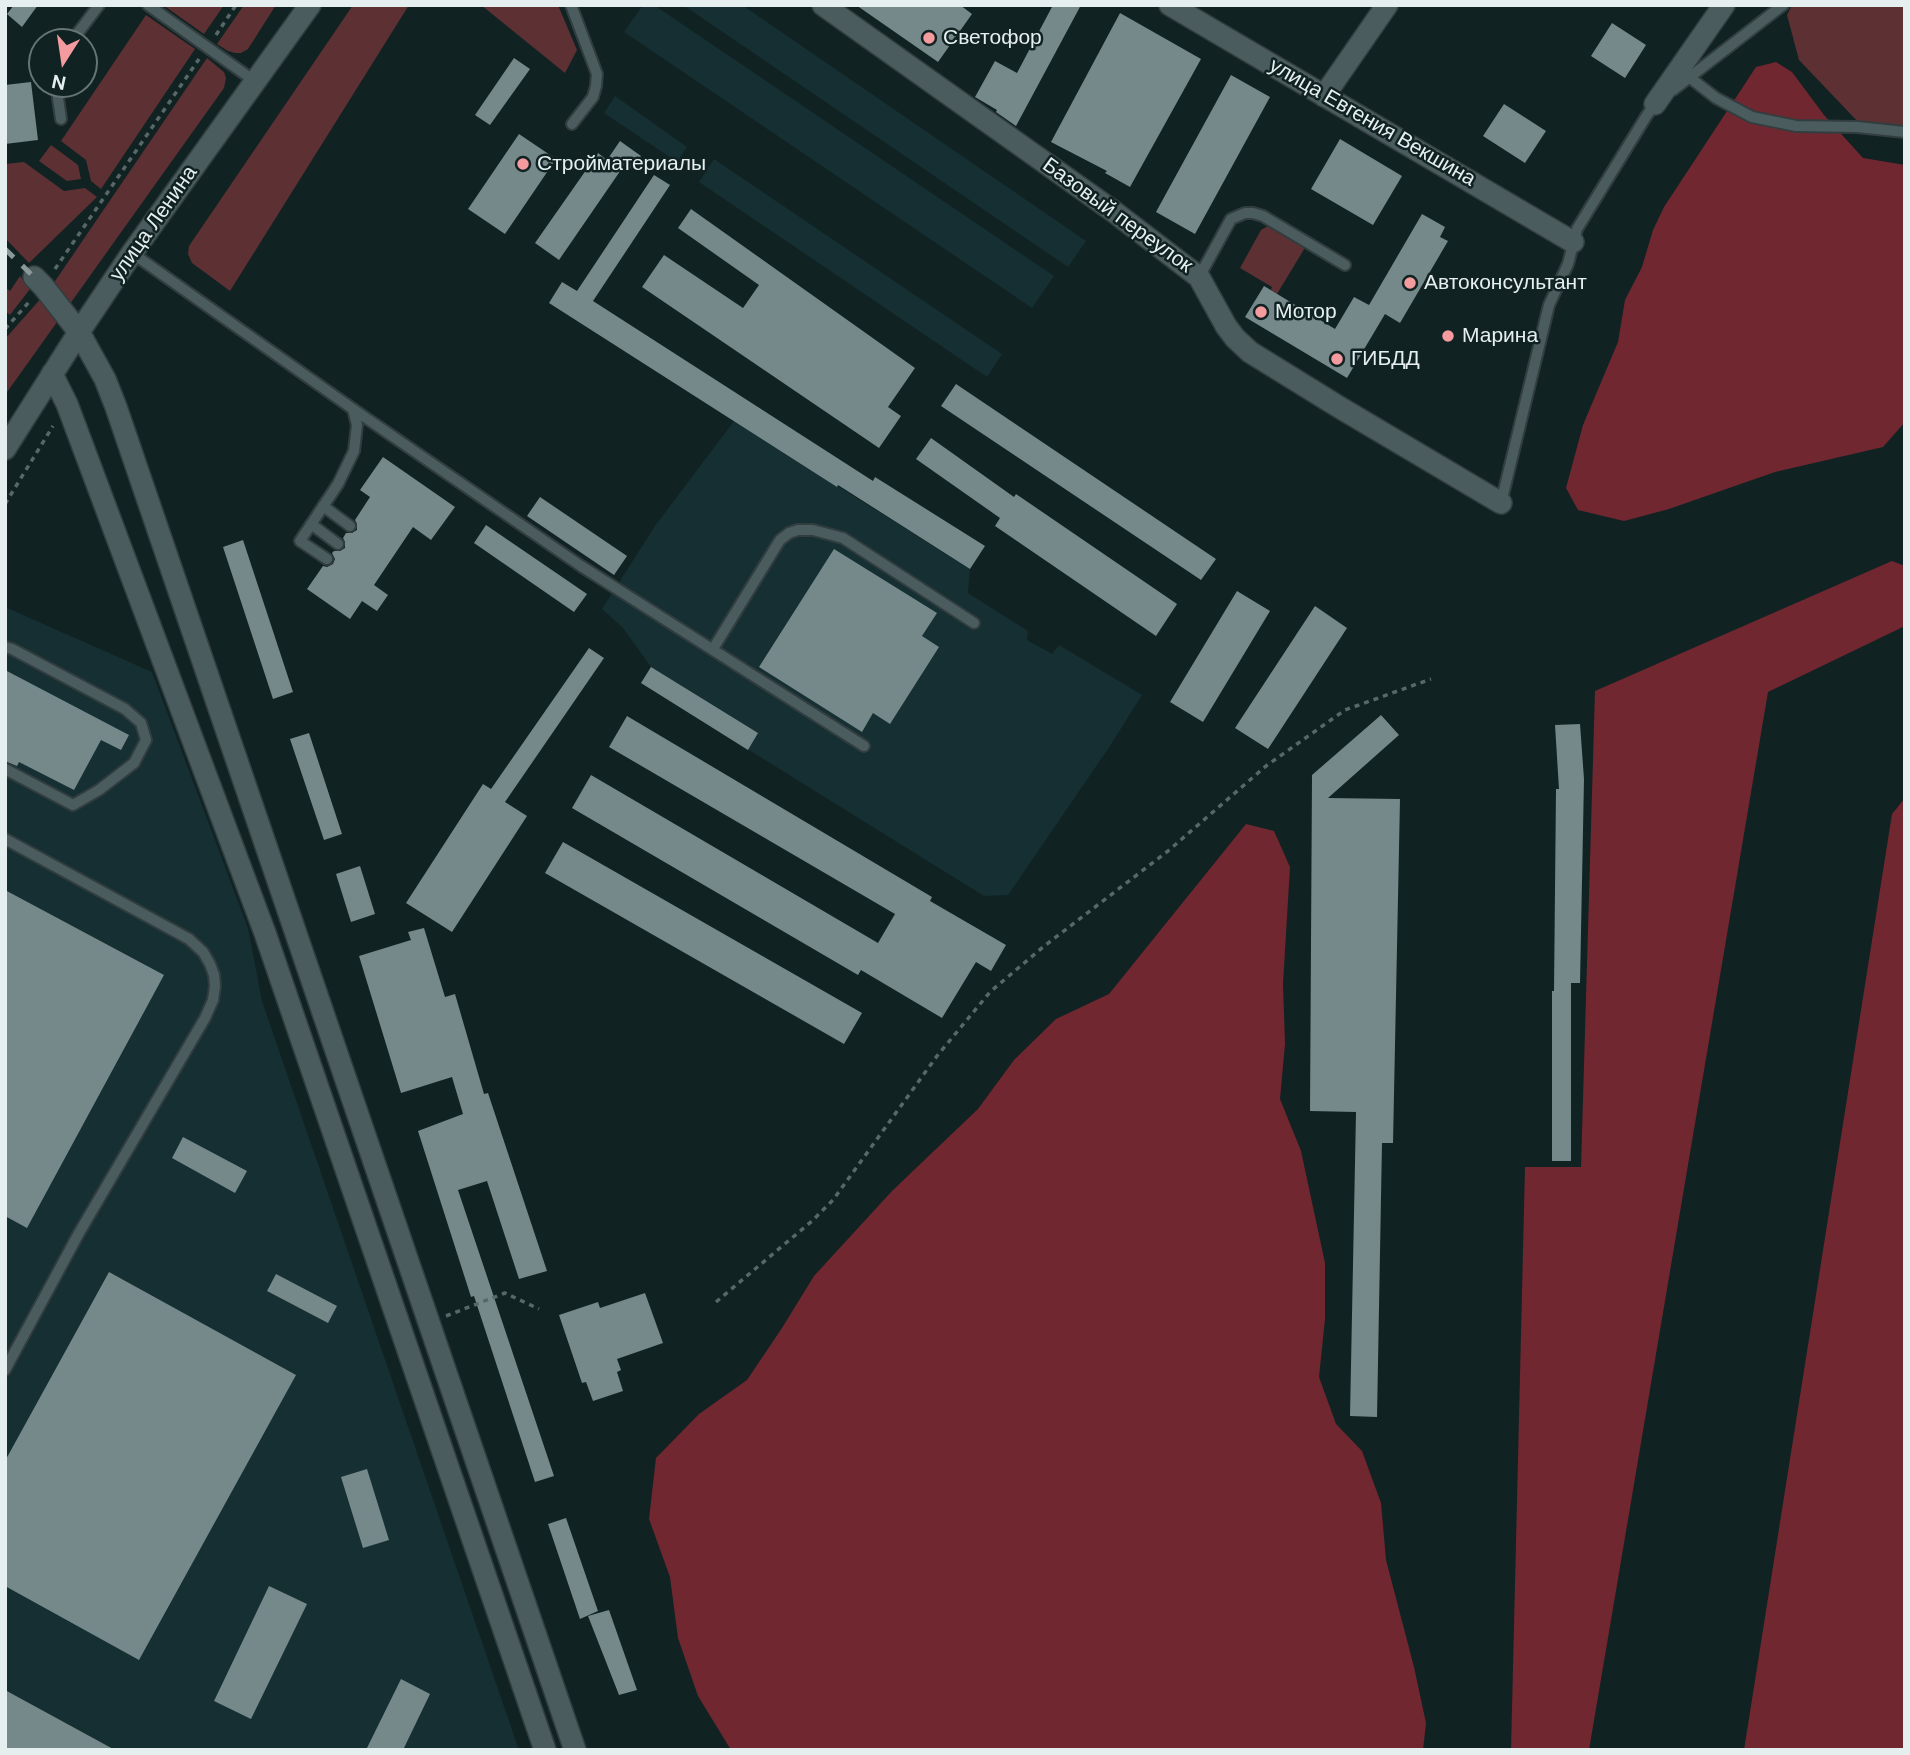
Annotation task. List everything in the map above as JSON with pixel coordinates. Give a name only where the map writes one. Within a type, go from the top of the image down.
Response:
[{"type":"street","name":"улица Ленина","points":[[5,449],[132,253],[310,5]]},
{"type":"street","name":"Базовый переулок","points":[[823,5],[1113,211],[1199,277],[1226,326],[1250,352],[1502,503]]},
{"type":"street","name":"улица Евгения Векшина","points":[[1170,5],[1573,242]]},
{"type":"street","points":[[1324,96],[1387,5]]},
{"type":"street","points":[[1654,104],[1724,5]]},
{"type":"street","points":[[39,282],[79,332],[105,379],[127,437],[575,1750]]},
{"type":"street","points":[[52,374],[67,404],[265,933],[545,1750]]},
{"type":"lane","points":[[82,28],[99,5]]},
{"type":"lane","points":[[148,5],[256,82]]},
{"type":"lane","points":[[571,5],[597,74],[593,97],[572,124]]},
{"type":"lane","points":[[1502,503],[1549,305],[1568,264],[1577,229],[1654,104],[1783,5]]},
{"type":"lane","points":[[1689,77],[1716,98],[1752,117],[1796,126],[1857,127],[1905,132]]},
{"type":"lane","points":[[59,98],[61,118]]},
{"type":"lane","points":[[1199,277],[1231,219],[1245,213],[1263,216],[1345,265]]},
{"type":"lane","points":[[132,253],[353,410],[581,566],[864,746]]},
{"type":"lane","points":[[327,559],[300,541],[338,484],[354,451],[357,425],[353,410]]},
{"type":"lane","points":[[323,506],[350,526]]},
{"type":"lane","points":[[311,524],[338,544]]},
{"type":"lane","points":[[713,649],[780,540],[798,530],[813,530],[843,538],[974,623]]},
{"type":"lane","points":[[5,648],[12,649],[125,709],[141,723],[146,740],[134,763],[99,790],[73,805],[5,769]]},
{"type":"lane","points":[[5,839],[189,939],[203,952],[210,964],[215,986],[213,1000],[205,1018],[79,1233],[5,1370]]},
{"type":"path","points":[[5,329],[236,5]]},
{"type":"path","points":[[5,504],[67,404]]},
{"type":"path","points":[[716,1302],[812,1222],[833,1200],[937,1056],[990,992],[1043,947],[1168,851],[1266,766],[1345,710],[1431,680]]},
{"type":"path","points":[[430,1322],[505,1293],[539,1309]]},
{"type":"shaded area","points":[[163,5],[224,5],[204,34]]},
{"type":"shaded area","points":[[244,5],[276,5],[248,49],[235,53],[217,44]]},
{"type":"shaded area","points":[[353,5],[409,5],[230,291],[192,263],[188,254],[189,246]]},
{"type":"shaded area","points":[[481,5],[558,5],[577,50],[565,73]]},
{"type":"shaded area","points":[[643,5],[654,5],[1054,276],[1032,308],[624,32]]},
{"type":"shaded area","points":[[683,5],[742,5],[1086,241],[1068,267]]},
{"type":"shaded area","points":[[1792,5],[1905,5],[1905,133],[1861,125],[1799,60],[1787,15]]},
{"type":"shaded area","points":[[146,15],[195,49],[101,189],[91,181],[86,160],[61,141],[90,98],[98,98],[98,86]]},
{"type":"shaded area","points":[[207,58],[224,72],[224,88],[5,395],[5,339],[51,287]]},
{"type":"shaded area","points":[[1776,62],[1792,72],[1824,115],[1863,158],[1905,165],[1905,422],[1883,447],[1775,472],[1669,509],[1624,521],[1578,510],[1566,488],[1583,425],[1618,342],[1625,300],[1642,267],[1653,230],[1664,207],[1756,67]]},
{"type":"shaded area","points":[[615,96],[687,147],[677,162],[604,113]]},
{"type":"shaded area","points":[[51,145],[78,165],[81,179],[67,181],[39,161]]},
{"type":"shaded area","points":[[714,159],[1002,354],[987,377],[699,182]]},
{"type":"shaded area","points":[[24,162],[64,191],[85,188],[97,197],[29,263],[5,238],[5,164]]},
{"type":"shaded area","points":[[1268,226],[1275,227],[1306,246],[1277,294],[1271,290],[1272,287],[1240,268],[1261,230]]},
{"type":"shaded area","points":[[20,276],[30,289],[10,315],[5,311],[5,287],[10,291]]},
{"type":"shaded area","points":[[734,421],[970,569],[968,593],[1028,631],[1027,640],[1052,654],[1059,645],[1142,695],[1008,895],[984,896],[641,683],[651,667],[623,628],[602,609],[655,526]]},
{"type":"shaded area","points":[[1892,561],[1905,566],[1905,626],[1768,692],[1589,1750],[1511,1750],[1525,1167],[1581,1167],[1595,691]]},
{"type":"shaded area","points":[[5,607],[152,672],[248,928],[262,1001],[519,1750],[5,1750],[5,766],[10,757],[5,754]]},
{"type":"shaded area","points":[[1905,798],[1905,1750],[1744,1750],[1892,814]]},
{"type":"shaded area","points":[[1246,824],[1274,831],[1290,867],[1283,984],[1285,1044],[1280,1099],[1301,1151],[1325,1263],[1325,1319],[1319,1377],[1336,1424],[1362,1451],[1381,1503],[1386,1560],[1426,1723],[1423,1750],[731,1750],[698,1696],[678,1638],[670,1577],[649,1519],[656,1458],[699,1414],[747,1380],[814,1276],[892,1191],[978,1109],[1014,1060],[1056,1019],[1109,994]]},
{"type":"building","points":[[14,5],[38,5],[22,27],[7,14]]},
{"type":"building","name":"Светофор","points":[[856,5],[960,5],[972,14],[938,62]]},
{"type":"building","points":[[1053,5],[1081,5],[1016,126],[975,97],[995,61],[1017,73]]},
{"type":"building","points":[[1120,13],[1201,59],[1130,187],[1105,173],[1107,171],[1051,142]]},
{"type":"building","points":[[1612,23],[1646,45],[1625,78],[1591,56]]},
{"type":"building","points":[[514,58],[530,69],[490,125],[475,115]]},
{"type":"building","points":[[1231,75],[1270,97],[1195,234],[1156,212]]},
{"type":"building","points":[[28,82],[28,98],[33,98],[38,140],[5,144],[5,85]]},
{"type":"building","points":[[1504,104],[1546,131],[1525,163],[1483,136]]},
{"type":"building","points":[[519,134],[556,159],[505,234],[468,209]]},
{"type":"building","points":[[1340,139],[1402,176],[1373,225],[1311,189]]},
{"type":"building","points":[[620,141],[641,156],[632,169],[625,164],[559,260],[535,243],[598,153],[607,160]]},
{"type":"building","points":[[654,175],[670,185],[593,301],[873,481],[875,477],[985,546],[970,569],[549,303],[562,282],[577,291]]},
{"type":"building","points":[[691,209],[915,368],[888,407],[901,416],[879,448],[642,287],[664,255],[743,308],[759,285],[678,228]]},
{"type":"building","points":[[1422,214],[1445,227],[1440,237],[1448,241],[1400,323],[1385,314],[1347,378],[1245,317],[1264,286],[1335,329],[1354,297],[1369,305]]},
{"type":"building","points":[[956,384],[1216,559],[1201,580],[941,406]]},
{"type":"building","points":[[931,438],[1014,497],[1016,494],[1177,604],[1156,636],[995,526],[1000,518],[916,459]]},
{"type":"building","points":[[383,457],[455,507],[431,540],[413,527],[374,585],[388,595],[377,611],[362,601],[350,619],[307,589],[323,566],[333,564],[335,559],[332,553],[345,548],[343,538],[346,533],[357,530],[355,520],[370,497],[360,490]]},
{"type":"building","points":[[540,497],[627,556],[614,575],[527,516]]},
{"type":"building","points":[[486,525],[587,594],[574,612],[474,543]]},
{"type":"building","points":[[243,540],[293,692],[273,699],[223,547]]},
{"type":"building","points":[[834,549],[937,613],[922,636],[939,647],[890,724],[873,713],[862,732],[759,667]]},
{"type":"building","points":[[1237,591],[1270,611],[1203,722],[1170,702]]},
{"type":"building","points":[[1315,606],[1347,628],[1268,749],[1235,728]]},
{"type":"building","points":[[589,648],[604,658],[505,802],[527,816],[452,932],[406,903],[483,784],[491,789]]},
{"type":"building","points":[[651,667],[758,733],[748,750],[641,683]]},
{"type":"building","points":[[5,670],[129,735],[121,750],[101,740],[74,790],[19,762],[17,766],[5,761]]},
{"type":"building","points":[[1381,715],[1399,735],[1328,798],[1400,799],[1393,1143],[1382,1143],[1377,1417],[1350,1416],[1356,1112],[1310,1111],[1312,775]]},
{"type":"building","points":[[627,716],[932,897],[930,901],[1006,945],[991,971],[976,962],[942,1018],[861,970],[858,975],[572,808],[591,775],[878,943],[895,914],[609,747]]},
{"type":"building","points":[[1580,724],[1584,779],[1580,983],[1571,983],[1571,1161],[1552,1161],[1552,991],[1556,789],[1559,789],[1555,725]]},
{"type":"building","points":[[309,733],[342,834],[324,840],[290,739]]},
{"type":"building","points":[[563,842],[862,1013],[844,1044],[545,873]]},
{"type":"building","points":[[360,866],[375,914],[351,922],[336,874]]},
{"type":"building","points":[[5,890],[164,975],[27,1228],[5,1216]]},
{"type":"building","points":[[424,928],[445,997],[455,994],[484,1094],[488,1093],[547,1271],[519,1279],[487,1181],[458,1190],[554,1476],[535,1482],[474,1296],[471,1297],[418,1131],[463,1114],[452,1077],[401,1093],[359,956],[411,940],[408,932]]},
{"type":"building","points":[[183,1137],[247,1171],[235,1193],[172,1158]]},
{"type":"building","points":[[109,1272],[296,1375],[139,1660],[5,1586],[5,1461]]},
{"type":"building","points":[[276,1274],[337,1306],[328,1323],[267,1291]]},
{"type":"building","points":[[645,1293],[663,1343],[617,1359],[621,1370],[617,1372],[623,1391],[593,1401],[586,1382],[582,1383],[559,1315],[598,1302],[600,1308]]},
{"type":"building","points":[[367,1469],[389,1540],[363,1548],[341,1477]]},
{"type":"building","points":[[566,1518],[598,1611],[580,1619],[548,1524]]},
{"type":"building","points":[[269,1586],[307,1604],[251,1719],[214,1701]]},
{"type":"building","points":[[609,1610],[637,1690],[619,1695],[588,1616]]},
{"type":"building","points":[[401,1679],[430,1694],[403,1750],[366,1750]]},
{"type":"building","points":[[5,1690],[115,1750],[5,1750]]},
{"type":"railway","points":[[5,249],[34,277]]},
{"type":"place","name":"Светофор","points":[[929,38]]},
{"type":"place","name":"Стройматериалы","points":[[523,164]]},
{"type":"place","name":"Автоконсультант","points":[[1410,283]]},
{"type":"place","name":"Мотор","points":[[1261,312]]},
{"type":"place","name":"Марина","points":[[1448,336]]},
{"type":"place","name":"ГИБДД","points":[[1337,359]]}]
